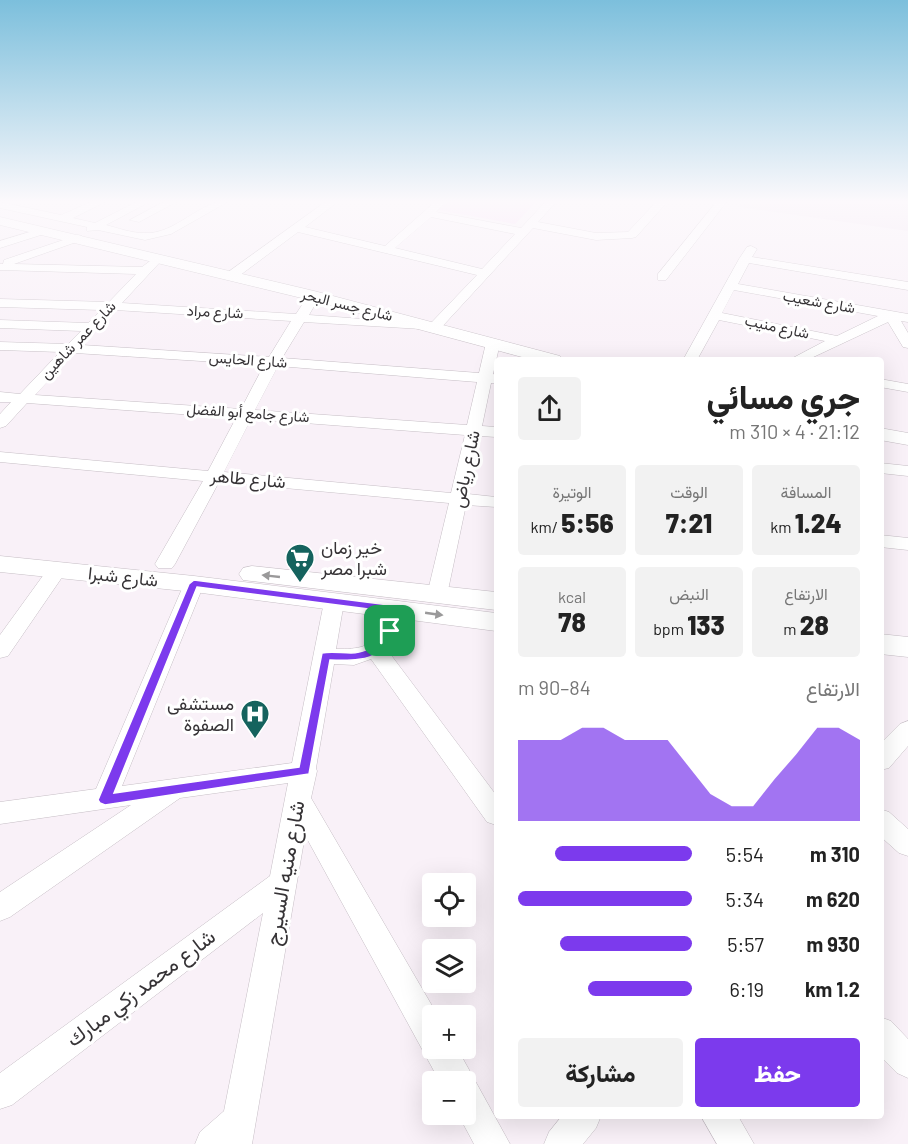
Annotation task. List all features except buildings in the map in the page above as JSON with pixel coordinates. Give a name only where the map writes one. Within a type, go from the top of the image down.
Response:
[{"type":"main road","name":"شارع جسر البحر","points":[[139,253],[314,296],[543,357]]},
{"type":"main road","points":[[884,435],[908,440]]},
{"type":"main road","name":"شارع شبرا","points":[[0,547],[494,601]]},
{"type":"main road","name":"شارع شبرا","points":[[0,564],[194,584],[494,622]]},
{"type":"main road","points":[[884,645],[908,648]]},
{"type":"main road","points":[[884,662],[908,665]]},
{"type":"street","points":[[0,266],[34,253]]},
{"type":"street","points":[[231,276],[262,253]]},
{"type":"street","points":[[401,253],[485,273]]},
{"type":"street","points":[[432,327],[503,253]]},
{"type":"street","points":[[662,277],[681,253]]},
{"type":"street","points":[[692,357],[748,254],[908,286]]},
{"type":"street","name":"شارع عمر شاهين","points":[[0,423],[158,258]]},
{"type":"street","points":[[0,266],[145,271]]},
{"type":"street","name":"شارع شعيب","points":[[730,286],[908,318]]},
{"type":"street","points":[[165,564],[214,476],[273,361],[314,296]]},
{"type":"street","name":"شارع مراد","points":[[0,303],[110,306],[432,327]]},
{"type":"street","points":[[803,357],[908,305]]},
{"type":"street","name":"شارع منيب","points":[[715,315],[839,340]]},
{"type":"street","points":[[891,315],[908,344]]},
{"type":"street","points":[[0,324],[91,327]]},
{"type":"street","name":"شارع رياض","points":[[437,595],[475,430],[491,379],[493,344]]},
{"type":"street","name":"شارع الحايس","points":[[0,346],[70,348],[273,361],[491,379]]},
{"type":"street","points":[[884,384],[908,388]]},
{"type":"street","name":"شارع جامع أبو الفضل","points":[[0,397],[246,412],[494,432]]},
{"type":"street","name":"شارع طاهر","points":[[0,457],[494,502]]},
{"type":"street","points":[[884,468],[908,471]]},
{"type":"street","points":[[884,541],[908,544]]},
{"type":"street","points":[[0,651],[57,570]]},
{"type":"street","points":[[105,800],[194,584]]},
{"type":"street","name":"شارع منيه السيرج","points":[[237,1132],[326,656],[334,602]]},
{"type":"street","points":[[326,656],[354,657],[377,650],[388,636],[397,609]]},
{"type":"street","points":[[377,650],[494,811]]},
{"type":"street","points":[[884,756],[908,730]]},
{"type":"street","points":[[0,813],[304,771]]},
{"type":"street","points":[[0,908],[176,789]]},
{"type":"street","points":[[298,799],[422,1018]]},
{"type":"street","points":[[884,824],[908,845]]},
{"type":"street","name":"شارع محمد زكي مبارك","points":[[0,1093],[283,882]]},
{"type":"street","points":[[884,1036],[908,1062]]},
{"type":"street","points":[[476,1114],[493,1144]]},
{"type":"street","points":[[561,1144],[582,1119]]},
{"type":"street","points":[[720,1119],[737,1144]]},
{"type":"street","points":[[212,1144],[237,1132]]},
{"type":"place","name":"خير زمان شبرا مصر","points":[[300,584]]},
{"type":"place","name":"مستشفى الصفوة","points":[[255,740]]},
{"type":"route","points":[[194,584],[397,609],[390,631],[385,642],[377,650],[366,655],[326,656],[304,771],[105,800],[194,584]]}]
